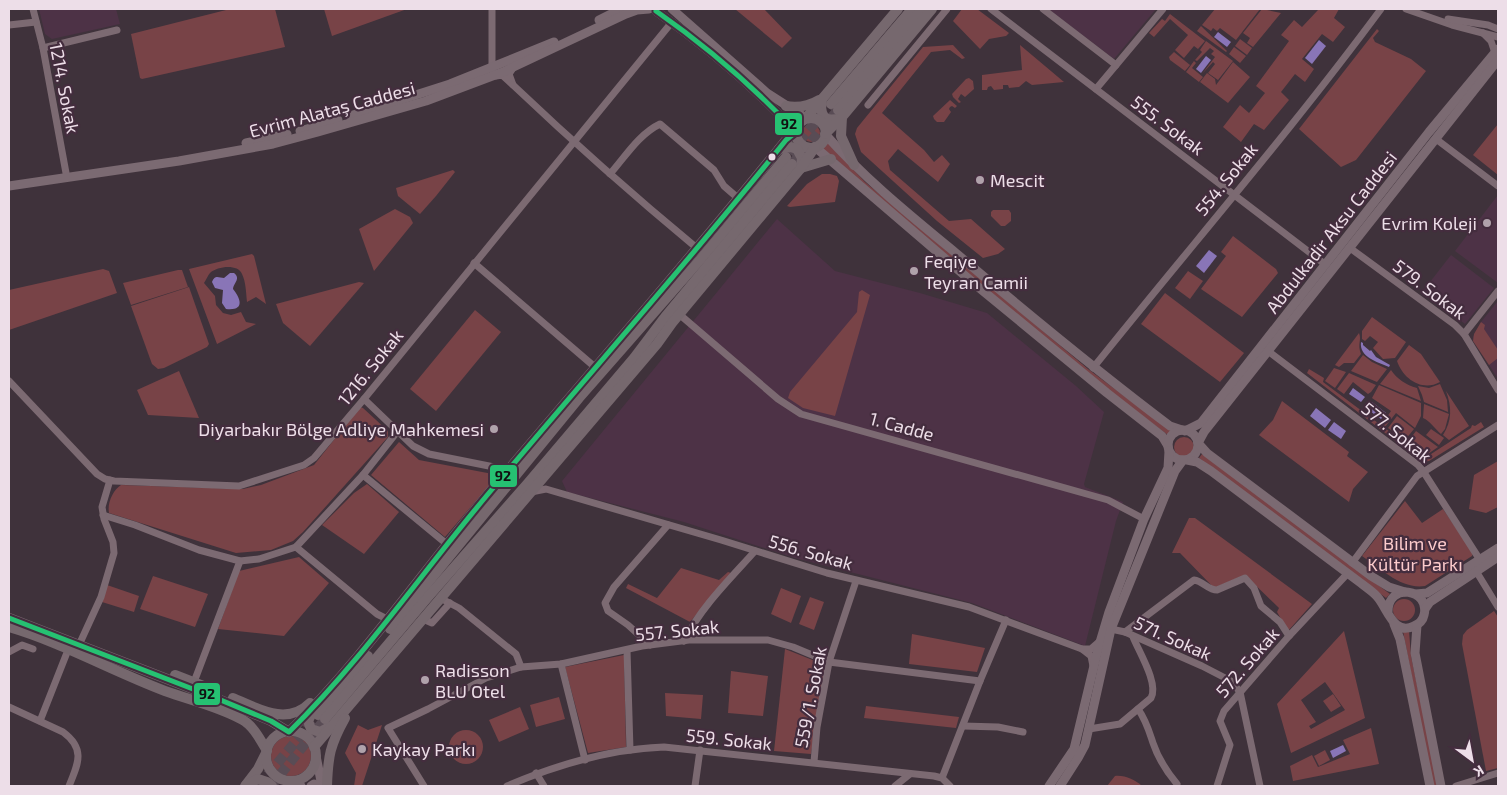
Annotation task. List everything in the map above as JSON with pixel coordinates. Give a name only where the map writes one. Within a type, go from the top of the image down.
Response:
[{"type":"highway","points":[[450,572],[531,492],[657,344],[790,160],[799,124],[898,9]]},
{"type":"highway","points":[[9,627],[33,635],[165,691],[211,706],[242,719],[255,732],[267,751],[266,758],[272,772],[293,785],[307,776],[312,770],[324,716],[390,618],[551,420],[739,198],[790,160],[822,142],[837,110],[912,9]]},
{"type":"highway","points":[[822,98],[820,109],[823,116],[833,121],[837,110],[922,9]]},
{"type":"highway","points":[[837,110],[932,9]]},
{"type":"highway","points":[[786,106],[813,104],[822,98]]},
{"type":"highway","points":[[837,110],[841,136],[854,164]]},
{"type":"highway","points":[[806,118],[820,121],[826,134]]},
{"type":"highway","points":[[796,132],[798,141],[801,144],[810,148],[815,147]]},
{"type":"highway","points":[[324,716],[579,398],[790,160],[831,159]]},
{"type":"highway","points":[[324,716],[528,483],[619,375],[790,160]]},
{"type":"highway","points":[[612,349],[667,298]]},
{"type":"highway","points":[[588,423],[619,375]]},
{"type":"highway","points":[[526,464],[551,420]]},
{"type":"highway","points":[[327,786],[328,760],[333,740],[354,700],[519,504]]},
{"type":"highway","points":[[82,646],[103,648],[278,715],[291,715],[300,712],[309,704],[360,647],[383,617],[422,578]]},
{"type":"highway","points":[[9,618],[228,703],[271,721],[289,732],[301,734],[307,737],[315,751]]},
{"type":"highway","points":[[245,786],[258,769],[275,738],[354,700]]},
{"type":"highway","points":[[245,786],[258,779],[272,786]]},
{"type":"main road","name":"Evrim Alataş Caddesi","points":[[9,186],[179,161],[273,144],[426,101],[493,72],[621,9]]},
{"type":"main road","points":[[672,9],[767,93],[806,118]]},
{"type":"main road","name":"Evrim Alataş Caddesi","points":[[9,181],[150,162],[286,135],[432,90],[513,68],[626,14],[637,10],[653,10]]},
{"type":"main road","points":[[653,10],[672,22],[755,91],[796,132]]},
{"type":"main road","name":"Abdulkadir Aksu Caddesi","points":[[1198,443],[1204,432],[1436,139],[1497,54]]},
{"type":"main road","name":"Abdulkadir Aksu Caddesi","points":[[1184,431],[1201,422],[1429,132],[1497,54]]},
{"type":"main road","points":[[826,134],[892,200],[1093,368],[1170,426],[1192,434],[1206,453],[1352,563],[1389,587],[1416,594],[1427,593],[1498,548]]},
{"type":"main road","points":[[815,147],[970,280],[1162,436],[1173,456],[1197,462],[1211,471],[1348,573],[1378,598],[1394,624],[1400,639],[1430,786]]},
{"type":"main road","points":[[1049,786],[1074,749],[1108,612],[1144,519],[1168,468],[1171,437],[1178,432],[1184,431]]},
{"type":"main road","points":[[1060,786],[1078,758],[1089,729],[1111,628],[1175,471],[1185,460],[1191,458],[1197,452],[1198,443]]},
{"type":"main road","points":[[1394,624],[1406,628],[1417,625],[1421,621],[1425,609],[1430,602],[1498,557]]},
{"type":"main road","points":[[1388,614],[1388,607],[1394,597],[1405,592]]},
{"type":"main road","points":[[1416,594],[1421,598],[1425,609]]},
{"type":"main road","points":[[1417,625],[1414,653],[1441,786]]},
{"type":"main road","points":[[311,786],[314,784],[320,786],[315,751]]},
{"type":"street","name":"1214. Sokak","points":[[33,9],[43,48],[66,172]]},
{"type":"street","points":[[492,9],[493,72],[502,75],[574,143],[643,204],[698,248]]},
{"type":"street","points":[[868,105],[947,9]]},
{"type":"street","name":"555. Sokak","points":[[991,9],[1326,265]]},
{"type":"street","points":[[1043,9],[1116,65]]},
{"type":"street","points":[[1096,89],[1162,9]]},
{"type":"street","name":"554. Sokak","points":[[1093,368],[1235,194],[1381,9]]},
{"type":"street","points":[[1406,9],[1452,25],[1498,37]]},
{"type":"street","points":[[1426,15],[1455,21],[1488,25],[1498,24]]},
{"type":"street","points":[[9,25],[36,22]]},
{"type":"street","name":"1216. Sokak","points":[[110,480],[239,486],[311,461],[364,399],[672,22]]},
{"type":"street","points":[[1488,25],[1498,29]]},
{"type":"street","points":[[43,48],[117,30]]},
{"type":"street","points":[[1480,31],[1491,41],[1497,54]]},
{"type":"street","points":[[513,68],[509,74],[513,85]]},
{"type":"street","points":[[610,174],[636,144],[652,128],[660,124],[714,170],[724,186],[739,198]]},
{"type":"street","points":[[1436,139],[1498,186]]},
{"type":"street","name":"579. Sokak","points":[[1350,248],[1455,325],[1464,334],[1498,390]]},
{"type":"street","points":[[474,263],[596,368]]},
{"type":"street","points":[[1464,334],[1498,291]]},
{"type":"street","name":"1. Cadde","points":[[679,314],[778,399],[801,414],[1108,500],[1144,519]]},
{"type":"street","name":"577. Sokak","points":[[1268,351],[1418,465],[1480,560]]},
{"type":"street","points":[[9,381],[98,474],[110,480],[102,507],[113,542],[114,553],[101,597],[82,646]]},
{"type":"street","points":[[364,399],[413,446],[429,454],[510,470]]},
{"type":"street","points":[[1352,563],[1417,476],[1498,425]]},
{"type":"street","points":[[103,515],[135,525],[199,550],[240,561],[260,559],[296,547],[364,475],[397,432]]},
{"type":"street","points":[[364,475],[448,545]]},
{"type":"street","name":"556. Sokak","points":[[531,492],[546,489],[856,581],[969,607],[1082,649]]},
{"type":"street","points":[[650,645],[628,625],[608,611],[605,603],[614,587],[668,524]]},
{"type":"street","points":[[296,547],[383,617]]},
{"type":"street","points":[[684,641],[691,626],[755,551]]},
{"type":"street","points":[[194,682],[240,561]]},
{"type":"street","points":[[1476,571],[1498,607]]},
{"type":"street","name":"572. Sokak","points":[[1217,786],[1230,745],[1220,721],[1224,711],[1289,636],[1348,573]]},
{"type":"street","points":[[1125,632],[1194,580],[1212,590],[1217,590],[1245,578],[1254,588],[1261,606],[1280,622],[1289,636]]},
{"type":"street","name":"559/1. Sokak","points":[[814,762],[829,662],[856,581]]},
{"type":"street","points":[[440,598],[458,608],[516,654],[521,667]]},
{"type":"street","points":[[423,619],[432,623],[450,603]]},
{"type":"street","points":[[950,786],[942,778],[1006,620]]},
{"type":"street","name":"571. Sokak","points":[[1111,628],[1125,632],[1202,666],[1230,681],[1240,692]]},
{"type":"street","points":[[1089,729],[1120,724],[1151,698],[1154,693],[1153,682],[1133,637]]},
{"type":"street","name":"557. Sokak","points":[[424,786],[388,728],[486,678],[521,667],[561,664],[650,645],[684,641],[768,640],[829,662],[980,681]]},
{"type":"street","points":[[1082,649],[1091,649],[1100,640]]},
{"type":"street","points":[[9,652],[22,645],[33,649]]},
{"type":"street","points":[[1082,649],[1091,656],[1094,667]]},
{"type":"street","points":[[40,721],[68,650]]},
{"type":"street","points":[[627,650],[630,750]]},
{"type":"street","points":[[561,664],[585,760]]},
{"type":"street","points":[[1240,692],[1260,786]]},
{"type":"street","points":[[9,707],[63,732],[71,738],[79,756],[76,770],[68,786]]},
{"type":"street","points":[[1138,709],[1149,729],[1153,743],[1167,772],[1177,784]]},
{"type":"street","points":[[963,726],[998,727],[1023,732]]},
{"type":"street","name":"559. Sokak","points":[[506,786],[536,774],[585,760],[630,750],[664,747],[814,762],[942,778]]},
{"type":"street","points":[[695,786],[700,750]]},
{"type":"street","points":[[1456,786],[1498,773]]},
{"type":"street","points":[[536,774],[544,786]]},
{"type":"street","points":[[895,786],[910,774]]},
{"type":"shaded area","points":[[39,9],[116,9],[120,24],[52,39],[45,34]]},
{"type":"shaded area","points":[[1048,9],[1156,9],[1114,59]]},
{"type":"shaded area","points":[[1218,32],[1231,42],[1227,47],[1214,37]]},
{"type":"shaded area","points":[[1319,40],[1326,46],[1312,64],[1305,58]]},
{"type":"shaded area","points":[[1206,56],[1211,60],[1201,73],[1196,69]]},
{"type":"shaded area","name":"Evrim Koleji","points":[[1498,195],[1498,283],[1455,251]]},
{"type":"shaded area","points":[[777,219],[835,271],[987,313],[1076,386],[1104,412],[1084,484],[1085,487],[1123,502],[1116,521],[1085,646],[972,603],[795,558],[684,522],[567,492],[562,481]]},
{"type":"shaded area","points":[[1209,250],[1217,256],[1204,273],[1196,266]]},
{"type":"shaded area","points":[[1451,255],[1494,288],[1465,324],[1423,291]]},
{"type":"shaded area","points":[[230,273],[234,273],[237,277],[233,289],[240,304],[236,308],[226,309],[222,303],[223,290],[215,288],[212,282],[216,277],[224,278]]},
{"type":"shaded area","points":[[1498,301],[1498,379],[1473,337],[1481,322]]},
{"type":"shaded area","points":[[1361,342],[1376,357],[1390,365],[1389,367],[1374,361],[1366,355],[1361,347]]},
{"type":"shaded area","points":[[1353,388],[1365,397],[1361,402],[1349,394]]},
{"type":"shaded area","points":[[1372,402],[1386,413],[1381,419],[1367,409]]},
{"type":"shaded area","points":[[1316,408],[1331,420],[1325,428],[1310,416]]},
{"type":"shaded area","points":[[1334,422],[1346,431],[1341,439],[1328,430]]},
{"type":"shaded area","points":[[1343,745],[1346,751],[1333,758],[1330,751]]},
{"type":"green space","points":[[230,9],[275,9],[285,47],[140,78],[131,34]]},
{"type":"green space","points":[[324,9],[407,9],[332,36]]},
{"type":"green space","points":[[735,9],[764,9],[792,38],[782,48]]},
{"type":"green space","points":[[962,9],[977,9],[1009,33],[1006,36],[989,39],[980,49],[953,21]]},
{"type":"green space","points":[[1215,9],[1260,9],[1236,40],[1220,28],[1217,31],[1213,28],[1211,31],[1202,25]]},
{"type":"green space","points":[[1262,9],[1281,13],[1253,47],[1247,43],[1250,38],[1243,33]]},
{"type":"green space","points":[[1317,9],[1339,9],[1334,18],[1345,27],[1333,42],[1322,34],[1302,59],[1314,69],[1305,82],[1295,74],[1281,92],[1289,100],[1264,130],[1254,124],[1241,142],[1223,127],[1240,105],[1249,113],[1265,93],[1256,86],[1289,41],[1281,35],[1294,20],[1302,27]]},
{"type":"green space","points":[[1170,14],[1205,41],[1198,49],[1194,46],[1184,58],[1175,50],[1188,35],[1170,19],[1154,37],[1149,33],[1162,19],[1165,21]]},
{"type":"green space","points":[[1201,26],[1227,51],[1226,52],[1197,31]]},
{"type":"green space","points":[[1377,29],[1379,31],[1373,38],[1375,42],[1411,59],[1426,71],[1356,160],[1341,167],[1299,129]]},
{"type":"green space","points":[[1240,39],[1252,48],[1247,55],[1235,46]]},
{"type":"green space","points":[[1206,41],[1233,61],[1218,80],[1208,73],[1215,64],[1213,62],[1202,74],[1215,57],[1211,54],[1214,51],[1210,48],[1197,61],[1195,60],[1202,52],[1200,50]]},
{"type":"green space","points":[[953,45],[965,58],[962,59],[950,50],[931,52],[882,113],[924,150],[934,162],[942,155],[950,164],[938,182],[898,149],[888,161],[890,170],[949,221],[971,219],[1005,249],[998,254],[983,258],[937,221],[861,152],[855,134],[857,128],[923,47]]},
{"type":"green space","points":[[1020,45],[1064,82],[1032,85],[1026,81],[1019,87],[1009,88],[1008,85],[1003,85],[1003,89],[994,90],[991,86],[987,90],[982,90],[982,75],[1022,70]]},
{"type":"green space","points":[[1234,47],[1246,56],[1240,63],[1229,54]]},
{"type":"green space","points":[[1174,52],[1190,65],[1185,71],[1170,60],[1169,57]]},
{"type":"green space","points":[[1194,61],[1196,63],[1192,68],[1203,77],[1199,82],[1186,72]]},
{"type":"green space","points":[[1233,62],[1250,77],[1228,103],[1200,82],[1207,73],[1215,79],[1216,85]]},
{"type":"green space","points":[[969,78],[973,81],[974,89],[965,97],[961,94],[958,99],[961,102],[959,103],[952,94]]},
{"type":"green space","points":[[950,100],[957,106],[955,108],[950,107],[951,112],[944,122],[937,122],[933,116]]},
{"type":"green space","points":[[811,124],[817,127],[820,133],[817,139],[811,142],[805,139],[802,133],[805,127]]},
{"type":"green space","points":[[1498,124],[1498,175],[1473,155]]},
{"type":"green space","points":[[828,139],[834,149],[865,182],[1088,369],[1171,431],[1168,435],[1105,388],[865,188],[836,159],[821,148]]},
{"type":"green space","points":[[453,170],[455,172],[420,214],[398,196],[396,188]]},
{"type":"green space","points":[[822,174],[837,176],[839,181],[835,202],[787,206],[807,184]]},
{"type":"green space","points":[[395,209],[410,217],[413,223],[374,271],[359,229]]},
{"type":"green space","points":[[993,210],[1009,210],[1011,221],[1005,226],[1001,226],[991,216]]},
{"type":"green space","points":[[1233,236],[1276,269],[1278,273],[1242,317],[1201,289],[1226,256],[1221,252]]},
{"type":"green space","points":[[252,254],[266,304],[256,297],[247,302],[243,277],[240,271],[232,267],[214,271],[209,274],[204,283],[215,296],[216,305],[223,313],[231,315],[241,312],[246,322],[256,324],[217,344],[189,269]]},
{"type":"green space","points":[[103,269],[109,271],[117,293],[9,330],[9,290]]},
{"type":"green space","points":[[182,270],[188,287],[131,305],[123,283]]},
{"type":"green space","points":[[1188,271],[1203,281],[1190,299],[1175,288]]},
{"type":"green space","points":[[359,282],[364,283],[310,346],[283,323],[276,304]]},
{"type":"green space","points":[[189,287],[209,344],[207,347],[164,368],[158,369],[152,364],[131,306]]},
{"type":"green space","points":[[862,290],[870,295],[835,416],[803,408],[788,398],[790,392],[857,312],[859,292]]},
{"type":"green space","points":[[1165,293],[1244,353],[1220,382],[1141,324]]},
{"type":"green space","points":[[475,310],[501,332],[436,411],[410,389]]},
{"type":"green space","points":[[1372,317],[1406,342],[1395,358],[1383,359],[1373,348],[1378,342],[1370,336],[1365,341],[1362,339],[1362,331]]},
{"type":"green space","points":[[1481,322],[1485,325],[1484,329],[1498,350],[1498,358],[1489,365],[1473,341],[1474,334]]},
{"type":"green space","points":[[1359,333],[1361,354],[1354,363],[1344,363],[1339,367],[1335,365]]},
{"type":"green space","points":[[1409,345],[1421,354],[1440,382],[1427,385],[1414,382],[1408,378],[1397,361]]},
{"type":"green space","points":[[1363,355],[1372,362],[1387,369],[1377,382],[1351,371]]},
{"type":"green space","points":[[1334,368],[1346,372],[1335,388],[1325,381]]},
{"type":"green space","points":[[1309,369],[1324,378],[1323,382],[1425,458],[1471,428],[1472,425],[1475,426],[1481,422],[1484,427],[1429,461],[1423,462],[1307,373]]},
{"type":"green space","points":[[1391,370],[1402,381],[1417,388],[1421,401],[1380,384]]},
{"type":"green space","points":[[179,371],[199,418],[148,415],[137,390]]},
{"type":"green space","points":[[1349,373],[1376,385],[1368,394],[1353,382],[1344,394],[1337,389]]},
{"type":"green space","points":[[1440,384],[1447,400],[1448,412],[1424,402],[1418,386],[1429,388]]},
{"type":"green space","points":[[1379,385],[1421,403],[1421,416],[1415,428],[1396,413],[1385,427],[1382,424],[1391,411],[1372,398]]},
{"type":"green space","points":[[1446,391],[1469,426],[1449,440],[1443,435],[1450,414]]},
{"type":"green space","points":[[1282,401],[1349,452],[1347,456],[1368,472],[1353,489],[1349,502],[1259,435],[1273,420]]},
{"type":"green space","points":[[1424,404],[1449,414],[1445,429],[1441,434],[1423,418]]},
{"type":"green space","points":[[360,407],[388,431],[388,437],[293,541],[271,550],[236,553],[109,513],[111,497],[121,485],[243,489],[261,485],[314,465]]},
{"type":"green space","points":[[1397,416],[1414,429],[1405,440],[1388,428]]},
{"type":"green space","points":[[1431,429],[1444,438],[1439,445],[1426,435]]},
{"type":"green space","points":[[1416,431],[1438,447],[1425,456],[1407,443]]},
{"type":"green space","points":[[1184,437],[1191,440],[1194,447],[1191,454],[1184,457],[1177,454],[1174,447],[1177,440]]},
{"type":"green space","points":[[399,442],[419,460],[498,475],[445,537],[371,475]]},
{"type":"green space","points":[[1202,454],[1390,594],[1386,598],[1199,458]]},
{"type":"green space","points":[[1498,461],[1498,507],[1486,513],[1469,509],[1474,475]]},
{"type":"green space","points":[[367,484],[399,512],[364,554],[322,525],[354,493]]},
{"type":"green space","name":"Bilim ve Kültür Parkı","points":[[1405,501],[1422,523],[1443,509],[1473,553],[1472,556],[1425,586],[1408,585],[1384,572],[1362,556]]},
{"type":"green space","points":[[1189,518],[1195,518],[1312,604],[1288,631],[1277,612],[1279,608],[1245,575],[1214,588],[1180,553],[1172,553]]},
{"type":"green space","points":[[299,557],[329,583],[284,636],[218,629],[239,571]]},
{"type":"green space","points":[[681,568],[719,580],[728,572],[731,573],[690,622],[626,588],[628,584],[657,598]]},
{"type":"green space","points":[[153,576],[208,594],[195,627],[140,609]]},
{"type":"green space","points":[[107,585],[139,596],[134,612],[102,602]]},
{"type":"green space","points":[[781,588],[801,596],[791,623],[771,614]]},
{"type":"green space","points":[[810,597],[824,602],[814,630],[799,624]]},
{"type":"green space","points":[[1404,599],[1412,602],[1415,610],[1412,618],[1404,621],[1396,618],[1393,610],[1396,602]]},
{"type":"green space","points":[[1494,611],[1498,617],[1498,768],[1486,771],[1462,644],[1463,635],[1467,630]]},
{"type":"green space","points":[[1344,631],[1365,718],[1291,753],[1277,704]],"holes":[[[1325,682],[1345,710],[1311,729],[1309,726],[1316,722],[1301,700]]]},
{"type":"green space","points":[[1403,631],[1409,631],[1411,656],[1438,786],[1433,786]]},
{"type":"green space","points":[[912,634],[985,648],[977,672],[909,664]]},
{"type":"green space","points":[[785,649],[825,665],[811,754],[774,751]]},
{"type":"green space","points":[[624,655],[626,747],[588,753],[565,667]]},
{"type":"green space","points":[[731,671],[768,676],[763,716],[728,713]]},
{"type":"green space","points":[[665,693],[703,695],[701,719],[666,716]]},
{"type":"green space","points":[[1333,694],[1341,706],[1331,712],[1323,701]]},
{"type":"green space","points":[[559,697],[565,719],[536,727],[530,705]]},
{"type":"green space","points":[[866,706],[959,717],[956,728],[864,718]]},
{"type":"green space","points":[[520,707],[529,729],[499,742],[489,720]]},
{"type":"green space","points":[[358,725],[368,730],[382,725],[362,786],[354,786],[356,773],[345,753]]},
{"type":"green space","points":[[1371,728],[1379,764],[1293,781],[1290,766],[1312,755],[1318,767],[1350,754],[1343,740]]},
{"type":"green space","points":[[466,730],[478,735],[483,747],[478,759],[466,764],[454,759],[449,747],[454,735]]},
{"type":"green space","points":[[291,736],[305,742],[311,756],[305,770],[291,776],[277,770],[271,756],[277,742]]},
{"type":"green space","points":[[1325,750],[1330,760],[1319,766],[1314,756]]},
{"type":"green space","points":[[1115,776],[1130,778],[1142,786],[1107,786]]},
{"type":"tunnel","points":[[789,153],[831,104]]},
{"type":"tunnel","points":[[792,164],[838,110]]},
{"type":"tunnel","points":[[258,786],[315,719]]},
{"type":"tunnel","points":[[271,786],[325,719]]},
{"type":"transit line","name":"92","points":[[9,618],[211,696],[271,721],[289,732],[369,643],[468,518],[678,271],[786,140],[796,132],[729,68],[656,11]]},
{"type":"place","name":"Mescit","points":[[980,180]]},
{"type":"place","name":"Evrim Koleji","points":[[1487,223]]},
{"type":"place","name":"Feqiye Teyran Camii","points":[[914,271]]},
{"type":"place","name":"Diyarbakır Bölge Adliye Mahkemesi","points":[[494,429]]},
{"type":"place","name":"Radisson BLU Otel","points":[[425,680]]},
{"type":"place","name":"Kaykay Parkı","points":[[362,749]]}]
